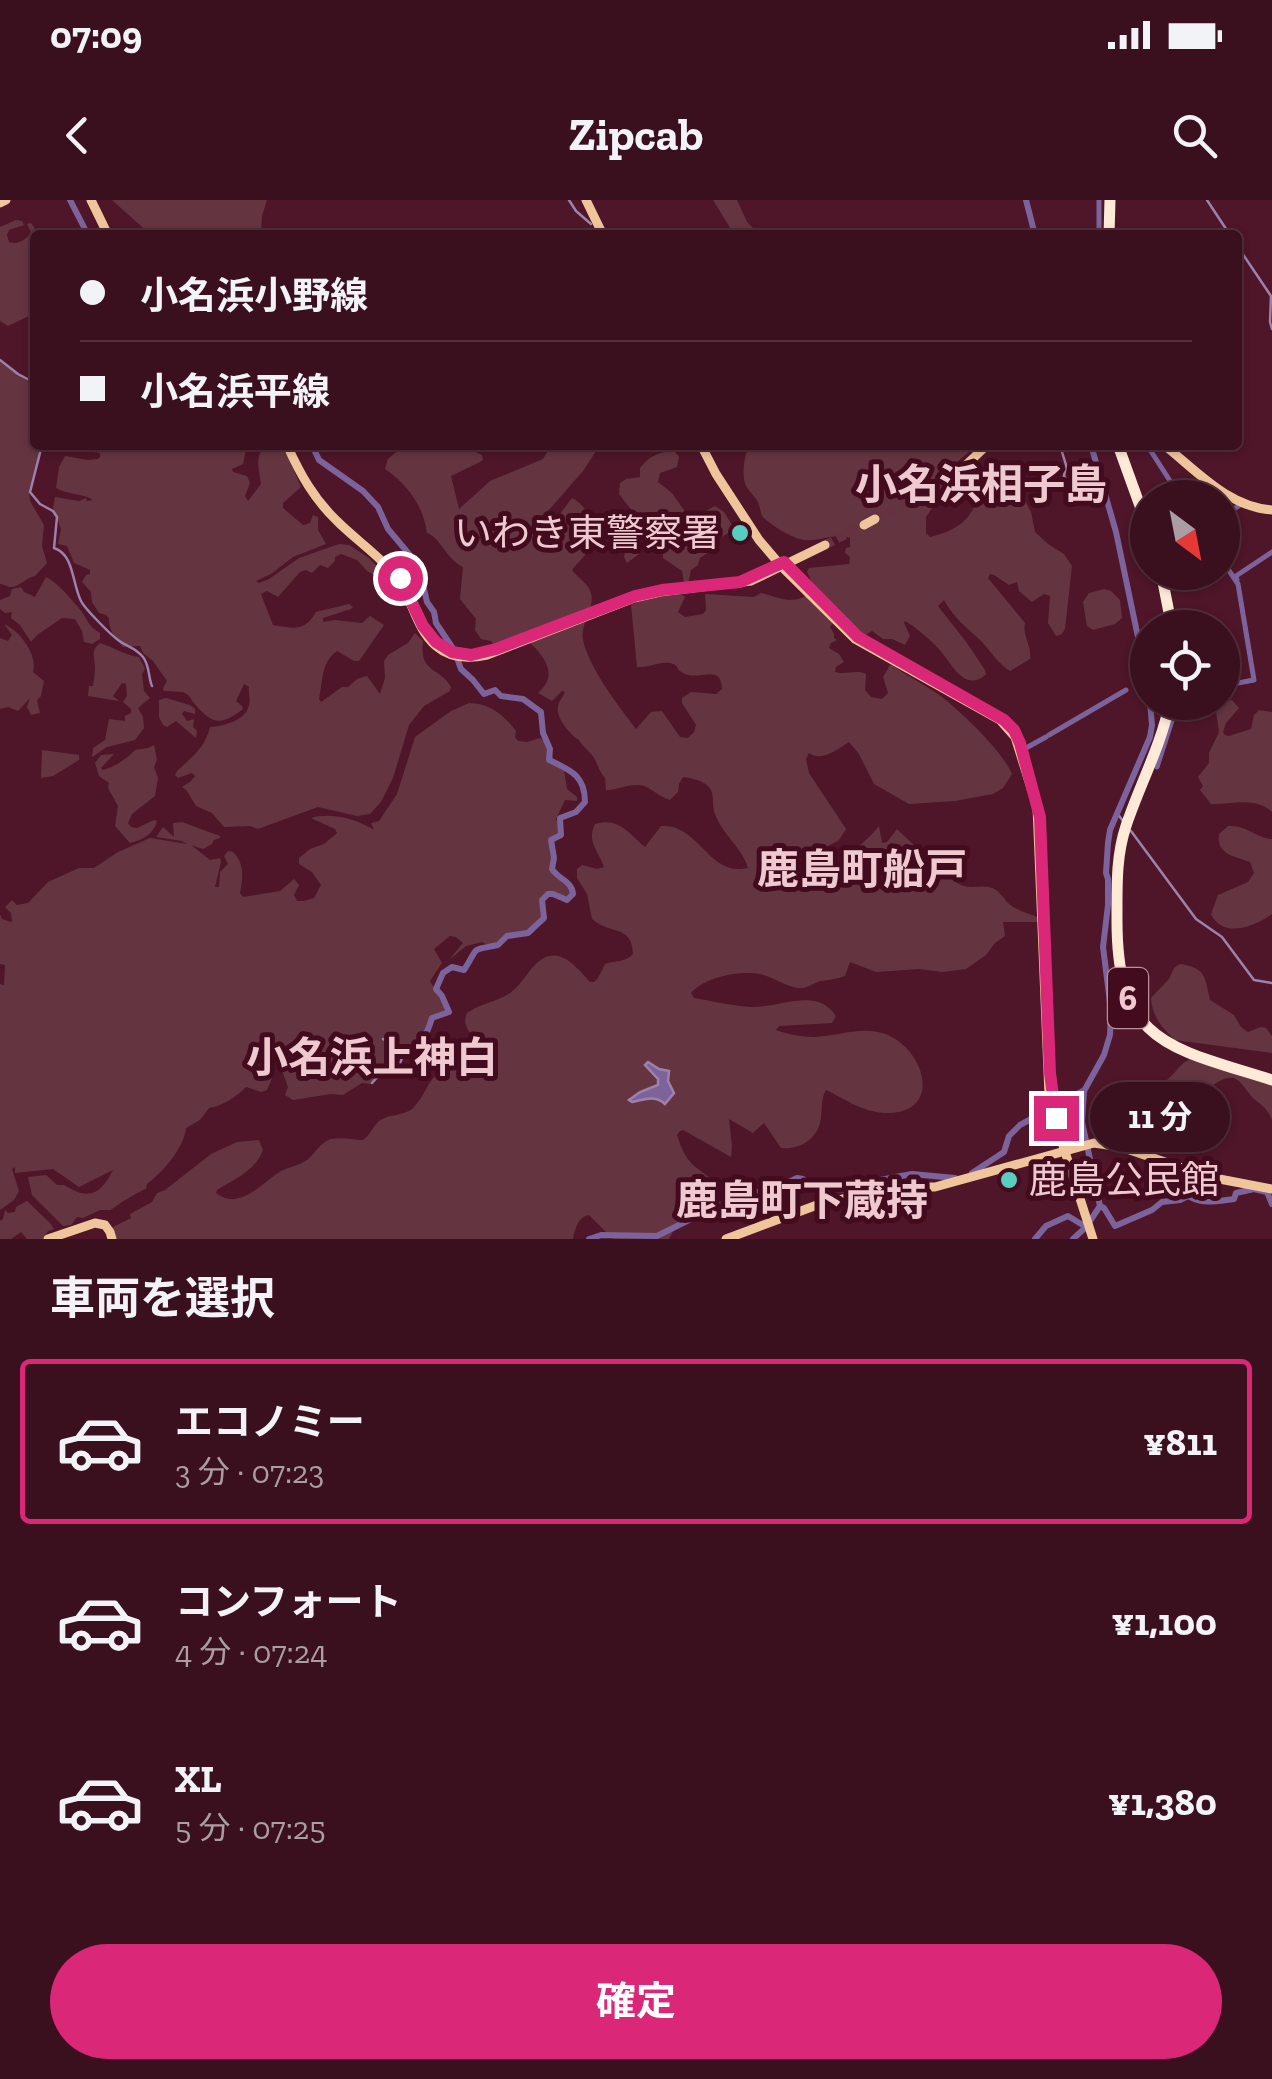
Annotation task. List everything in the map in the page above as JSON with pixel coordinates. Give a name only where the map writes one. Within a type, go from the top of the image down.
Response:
[{"type":"highway","points":[[1108,230],[1109,200]]},
{"type":"highway","points":[[1122,450],[1133,480]]},
{"type":"highway","name":"6","points":[[1167,720],[1160,748],[1127,826],[1120,860],[1122,974],[1135,1006],[1151,1027],[1178,1047],[1272,1079]]},
{"type":"main road","points":[[92,200],[107,230]]},
{"type":"main road","points":[[584,200],[599,230]]},
{"type":"main road","points":[[290,450],[322,506],[393,573],[431,641],[442,650],[461,656],[497,652],[634,598],[757,579],[824,544]]},
{"type":"main road","points":[[705,450],[753,531],[858,637],[1004,720],[1016,736],[1040,817],[1052,1109],[1094,1239]]},
{"type":"main road","points":[[964,465],[980,450]]},
{"type":"main road","points":[[1174,450],[1234,496],[1272,508]]},
{"type":"main road","points":[[863,523],[874,517]]},
{"type":"main road","points":[[726,1239],[808,1208],[894,1187],[935,1187],[1085,1145],[1107,1144],[1209,1177],[1272,1189]]},
{"type":"main road","points":[[48,1239],[95,1223],[105,1225],[112,1239]]},
{"type":"shaded area","points":[[112,200],[267,200],[261,230],[145,230]]},
{"type":"shaded area","points":[[713,200],[737,200],[755,230],[731,230]]},
{"type":"shaded area","points":[[22,221],[24,225],[9,230],[9,242],[19,242],[30,233],[30,322],[29,316],[8,326],[0,321],[0,227]]},
{"type":"shaded area","points":[[0,361],[30,382],[30,450],[40,450],[29,491],[30,501],[44,525],[42,546],[47,563],[35,576],[13,587],[0,584]]},
{"type":"shaded area","points":[[80,450],[246,450],[243,464],[232,469],[247,476],[248,501],[261,484],[261,452],[283,450],[301,487],[283,503],[283,508],[303,525],[310,523],[313,515],[318,517],[318,530],[326,544],[293,557],[256,581],[269,579],[299,558],[339,544],[349,545],[369,558],[392,582],[341,554],[328,568],[320,565],[312,573],[300,572],[278,597],[267,591],[261,594],[273,625],[297,627],[307,623],[316,612],[349,604],[351,609],[323,618],[323,622],[362,623],[370,616],[384,625],[359,661],[337,651],[332,655],[323,672],[321,702],[367,676],[380,694],[385,678],[384,661],[415,633],[423,641],[427,665],[451,687],[424,706],[409,725],[393,778],[370,814],[357,816],[318,807],[258,829],[224,827],[212,813],[196,806],[182,787],[195,776],[175,775],[201,746],[210,727],[243,715],[250,703],[249,687],[244,684],[236,701],[243,709],[223,720],[212,719],[187,694],[164,691],[167,681],[153,661],[140,646],[123,647],[111,630],[109,618],[99,613],[91,592],[82,582],[90,570],[74,563],[67,546],[58,544],[61,529],[53,508],[55,497],[93,500],[56,488],[59,467],[65,456],[88,460],[98,459],[100,453]]},
{"type":"shaded area","points":[[398,450],[472,450],[482,455],[483,460],[451,476],[459,509],[490,481],[543,459],[546,450],[597,450],[534,527],[533,534],[536,538],[544,535],[572,498],[588,513],[591,543],[572,570],[591,593],[583,640],[598,675],[636,729],[651,712],[662,711],[680,737],[688,738],[696,725],[682,698],[691,692],[716,694],[722,689],[718,676],[713,674],[689,675],[670,663],[637,667],[631,605],[646,598],[682,594],[685,597],[678,612],[685,617],[703,614],[705,594],[754,597],[761,593],[791,600],[807,595],[833,623],[830,627],[837,640],[829,648],[844,662],[835,672],[866,674],[865,690],[871,697],[882,699],[888,693],[883,677],[892,665],[934,691],[992,745],[1012,774],[1003,788],[993,794],[955,801],[909,804],[874,784],[849,742],[824,756],[809,753],[809,773],[846,829],[839,840],[799,862],[799,872],[821,877],[879,826],[882,843],[897,829],[920,852],[928,869],[941,870],[964,886],[992,888],[1014,907],[1037,917],[1038,922],[1003,922],[1005,936],[966,969],[876,972],[850,962],[845,976],[805,988],[752,973],[723,976],[691,993],[694,998],[751,1007],[808,1000],[828,1007],[836,1016],[832,1023],[779,1026],[776,1030],[794,1035],[862,1031],[890,1036],[902,1044],[919,1067],[922,1092],[917,1102],[907,1110],[882,1113],[826,1090],[818,1129],[805,1143],[794,1147],[781,1148],[764,1123],[753,1133],[729,1119],[731,1157],[680,1131],[677,1135],[688,1160],[718,1184],[716,1193],[682,1214],[669,1239],[613,1239],[589,1215],[580,1221],[573,1239],[113,1239],[111,1228],[131,1218],[130,1214],[152,1202],[157,1193],[211,1154],[237,1142],[259,1140],[263,1150],[250,1169],[217,1190],[224,1198],[241,1198],[278,1173],[304,1162],[331,1139],[363,1140],[382,1119],[410,1110],[438,1073],[480,1061],[484,1048],[467,1028],[467,1013],[510,993],[540,960],[548,956],[563,958],[594,982],[605,964],[630,957],[633,954],[629,938],[592,919],[587,894],[577,878],[577,869],[582,865],[604,867],[593,841],[595,824],[617,825],[645,847],[661,826],[674,827],[723,865],[748,868],[718,821],[712,792],[706,784],[683,777],[678,792],[670,800],[639,785],[606,790],[605,778],[594,758],[559,715],[558,706],[565,692],[552,701],[538,693],[545,685],[548,670],[536,649],[524,637],[495,647],[475,630],[476,619],[460,599],[463,567],[427,533],[413,496],[385,469],[388,459]]},
{"type":"shaded area","points":[[748,450],[971,450],[957,462],[952,479],[926,517],[926,533],[930,537],[958,526],[972,510],[994,465],[1008,461],[1017,472],[1035,532],[1064,554],[1072,566],[1065,629],[1056,636],[1048,623],[1050,596],[1044,594],[1032,602],[1019,591],[1017,582],[1009,585],[990,574],[988,578],[1025,623],[1030,659],[1010,671],[944,600],[938,606],[985,670],[986,674],[979,679],[960,675],[933,643],[905,621],[910,636],[905,645],[883,639],[872,631],[857,635],[816,591],[807,572],[809,568],[849,564],[850,557],[845,553],[850,538],[804,540],[763,517],[744,479]]},
{"type":"shaded area","points":[[671,451],[679,457],[677,467],[660,473],[658,482],[672,493],[689,517],[715,506],[732,525],[730,532],[713,542],[709,552],[691,570],[688,584],[684,583],[682,571],[663,558],[663,551],[650,534],[637,544],[639,554],[627,563],[624,557],[628,540],[622,518],[636,516],[619,494],[620,483],[640,477],[640,468],[647,461]]},
{"type":"shaded area","points":[[46,577],[78,607],[100,633],[100,639],[92,644],[84,642],[75,619],[62,618],[31,642],[11,618],[12,612],[0,609],[0,600],[10,596],[12,589],[21,587],[35,597]]},
{"type":"shaded area","points":[[1104,589],[1120,600],[1122,618],[1093,630],[1087,626],[1083,602],[1089,593]]},
{"type":"shaded area","points":[[4,624],[26,644],[33,658],[33,672],[44,681],[37,700],[40,713],[31,715],[27,707],[30,698],[18,711],[0,709],[0,638],[8,641],[12,635]]},
{"type":"shaded area","points":[[100,643],[139,657],[145,669],[144,691],[150,698],[138,708],[144,728],[135,740],[107,747],[92,757],[93,748],[105,740],[109,719],[125,721],[131,713],[123,702],[126,684],[122,683],[113,696],[119,701],[88,696],[94,679],[94,651]]},
{"type":"shaded area","points":[[166,698],[195,709],[195,714],[182,714],[187,721],[194,719],[196,738],[176,721],[167,727],[163,725],[159,700]]},
{"type":"shaded area","points":[[469,703],[483,705],[501,715],[516,731],[518,741],[544,740],[555,765],[564,770],[567,789],[577,801],[565,800],[556,819],[562,832],[552,843],[552,868],[554,875],[571,887],[567,898],[546,896],[541,917],[525,935],[466,946],[449,960],[463,943],[456,937],[450,936],[434,949],[442,963],[430,981],[445,1005],[444,1013],[432,1021],[422,1040],[401,1051],[399,1066],[370,1084],[362,1083],[343,1095],[293,1100],[285,1095],[288,1087],[276,1054],[272,1054],[275,1071],[267,1090],[246,1087],[209,1108],[200,1120],[186,1128],[177,1151],[146,1189],[111,1210],[77,1217],[71,1225],[63,1226],[32,1195],[28,1177],[46,1175],[57,1185],[87,1194],[98,1190],[113,1170],[79,1187],[53,1169],[15,1173],[15,1167],[12,1169],[19,1191],[0,1210],[0,984],[4,985],[5,965],[0,964],[0,914],[2,919],[12,921],[5,907],[12,900],[17,905],[28,903],[48,882],[79,868],[94,868],[150,838],[187,844],[156,837],[163,827],[174,837],[173,823],[182,822],[220,836],[203,849],[191,845],[210,860],[220,858],[215,887],[219,887],[220,872],[228,864],[224,856],[228,851],[233,852],[241,866],[243,897],[280,891],[294,879],[299,885],[294,895],[297,901],[314,898],[321,885],[312,872],[299,864],[299,858],[337,833],[311,818],[343,818],[374,830],[371,823],[379,821],[397,794],[415,737]]},
{"type":"shaded area","points":[[1259,710],[1272,712],[1272,812],[1251,803],[1211,804],[1200,790],[1203,786],[1198,777],[1209,763],[1209,753],[1219,732],[1217,720],[1229,720],[1223,732],[1229,736],[1251,729]]},
{"type":"shaded area","points":[[154,745],[158,778],[155,796],[132,814],[128,823],[137,828],[157,821],[147,836],[130,843],[115,826],[118,806],[95,763],[101,755],[114,754],[101,768],[107,769],[135,750]]},
{"type":"shaded area","points":[[42,750],[79,755],[79,760],[53,776],[41,778]]},
{"type":"shaded area","points":[[1228,826],[1272,839],[1272,914],[1239,928],[1223,926],[1211,914],[1218,895],[1248,882],[1254,873],[1250,862],[1228,854],[1220,846],[1219,834]]},
{"type":"shaded area","points":[[1180,964],[1200,971],[1210,1000],[1234,1015],[1241,1027],[1248,1032],[1266,1028],[1272,1036],[1272,1053],[1175,1040],[1156,1016],[1151,998]]},
{"type":"shaded area","points":[[1190,1059],[1272,1085],[1272,1120],[1239,1081],[1228,1078],[1211,1087],[1194,1105],[1209,1126],[1203,1143],[1206,1131],[1196,1120],[1192,1121],[1191,1130],[1184,1131],[1167,1124],[1147,1105]]},
{"type":"shaded area","points":[[648,1062],[669,1071],[668,1081],[674,1093],[665,1104],[653,1098],[629,1100],[658,1085],[658,1079],[645,1065]]},
{"type":"shaded area","points":[[27,1201],[54,1229],[43,1239],[27,1239],[21,1232],[11,1239],[0,1239],[0,1221],[5,1210],[15,1212],[16,1207]]},
{"type":"waterway","points":[[70,200],[85,230]]},
{"type":"waterway","points":[[569,200],[591,224]]},
{"type":"waterway","points":[[1026,200],[1034,230]]},
{"type":"waterway","points":[[1099,200],[1099,230]]},
{"type":"waterway","points":[[1207,200],[1227,230]]},
{"type":"waterway","points":[[1242,253],[1271,296],[1272,329]]},
{"type":"waterway","points":[[0,360],[30,380]]},
{"type":"waterway","points":[[41,450],[30,492],[57,517],[54,548],[69,563],[87,610],[114,637],[143,657],[152,686]]},
{"type":"waterway","points":[[314,450],[319,460],[363,491],[378,507],[388,529],[420,572],[427,602],[461,669],[484,694],[495,690],[501,696],[523,699],[541,712],[549,760],[575,775],[584,793],[585,802],[576,812],[560,818],[561,835],[551,840],[552,869],[573,894],[567,900],[548,894],[542,900],[544,918],[528,933],[507,936],[498,945],[478,949],[464,970],[452,967],[443,973],[436,989],[449,1012],[432,1018],[423,1039],[404,1049]]},
{"type":"waterway","points":[[1063,450],[1064,476],[1078,500]]},
{"type":"waterway","points":[[1092,450],[1116,532],[1132,610]]},
{"type":"waterway","points":[[1150,450],[1169,480]]},
{"type":"waterway","points":[[1240,573],[1272,552]]},
{"type":"waterway","points":[[1239,590],[1254,680],[1240,683]]},
{"type":"waterway","points":[[1049,735],[1126,690]]},
{"type":"waterway","points":[[1073,1239],[1100,1206],[1082,1122],[1084,1091],[1110,1035],[1103,947],[1108,843],[1150,737],[1152,720]]},
{"type":"waterway","points":[[1157,767],[1172,720]]},
{"type":"waterway","points":[[1026,748],[1046,737]]},
{"type":"waterway","points":[[1117,813],[1123,821]]},
{"type":"waterway","points":[[1131,831],[1196,919],[1222,937],[1254,980],[1272,983]]},
{"type":"waterway","points":[[372,1083],[380,1074],[395,1070],[401,1061],[404,1049],[383,1039]]},
{"type":"waterway","points":[[972,1173],[1004,1152],[1009,1136],[1020,1125],[1083,1091]]},
{"type":"waterway","points":[[589,1239],[601,1235],[657,1236],[693,1218],[706,1205],[721,1204],[741,1192],[770,1192],[797,1178],[818,1188],[847,1190],[912,1174],[955,1178]]},
{"type":"waterway","points":[[1100,1206],[1115,1226],[1162,1202],[1188,1196],[1216,1201],[1234,1199],[1236,1193],[1254,1189],[1267,1192],[1272,1204]]},
{"type":"waterway","points":[[1035,1239],[1046,1226],[1068,1216],[1086,1227]]},
{"type":"tunnel","points":[[875,519],[948,480],[965,466]]},
{"type":"tunnel","points":[[825,545],[864,525]]},
{"type":"place","name":"いわき東警察署","points":[[740,533]]},
{"type":"place","name":"鹿島公民館","points":[[1009,1180]]},
{"type":"district","name":"小名浜相子島","points":[[981,484]]},
{"type":"district","name":"鹿島町船戸","points":[[862,869]]},
{"type":"district","name":"小名浜上神白","points":[[372,1057]]},
{"type":"district","name":"鹿島町下蔵持","points":[[802,1200]]},
{"type":"route","points":[[400,578],[423,626],[436,642],[457,654],[471,655],[486,653],[635,596],[740,582],[784,562],[858,637],[1004,720],[1020,743],[1039,806],[1050,1073],[1056,1118]]}]
